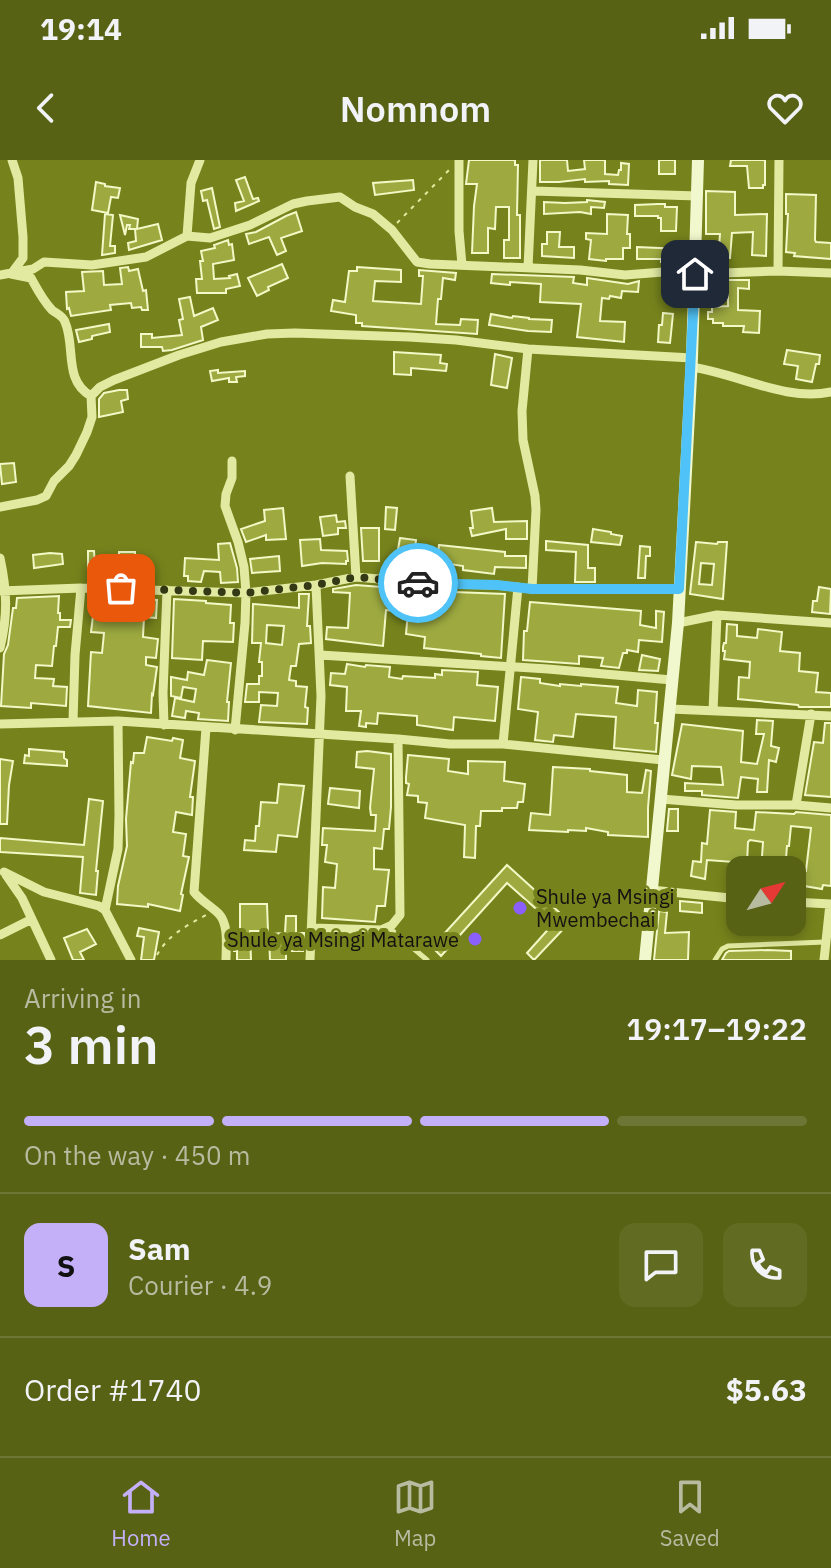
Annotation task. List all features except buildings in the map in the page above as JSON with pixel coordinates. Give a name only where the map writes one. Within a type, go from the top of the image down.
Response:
[{"type":"street","points":[[6,274],[23,258],[18,178],[12,160]]},
{"type":"street","points":[[187,236],[191,183],[200,160]]},
{"type":"street","points":[[528,268],[533,160]]},
{"type":"street","points":[[645,960],[678,623],[692,362],[698,160]]},
{"type":"street","points":[[778,271],[779,160]]},
{"type":"street","points":[[459,161],[462,265]]},
{"type":"street","points":[[533,191],[698,196]]},
{"type":"street","points":[[6,274],[33,269],[44,262],[92,265],[146,257],[187,236],[210,238],[250,225],[293,204],[340,197],[373,214],[392,230],[417,262],[625,275],[663,272],[831,273]]},
{"type":"street","points":[[6,274],[31,278],[52,310],[64,319],[73,373],[83,392],[91,396]]},
{"type":"street","points":[[0,507],[37,500],[48,493],[76,455],[90,425],[91,396],[100,387],[179,355],[221,342],[267,334],[456,340],[692,362],[783,390],[818,395],[831,392]]},
{"type":"street","points":[[528,349],[522,411],[523,440],[536,510],[532,589]]},
{"type":"street","points":[[232,461],[232,478],[225,506],[238,542],[246,593],[235,730]]},
{"type":"street","points":[[350,476],[356,577]]},
{"type":"street","points":[[0,558],[7,615],[0,648]]},
{"type":"street","points":[[3,591],[81,588],[246,593],[356,577],[532,589],[679,589]]},
{"type":"street","points":[[310,960],[321,696],[316,585]]},
{"type":"street","points":[[503,744],[518,587]]},
{"type":"street","points":[[73,721],[81,588]]},
{"type":"street","points":[[164,725],[167,590]]},
{"type":"street","points":[[678,623],[717,615],[831,623]]},
{"type":"street","points":[[713,711],[717,615]]},
{"type":"street","points":[[320,655],[511,666],[672,680]]},
{"type":"street","points":[[670,709],[831,716]]},
{"type":"street","points":[[796,805],[811,714]]},
{"type":"street","points":[[105,910],[118,849],[118,721]]},
{"type":"street","points":[[0,724],[118,721],[450,744],[503,744],[663,760]]},
{"type":"street","points":[[206,728],[194,892],[222,918],[226,960]]},
{"type":"street","points":[[312,928],[381,930],[397,921],[400,915],[398,739]]},
{"type":"street","points":[[661,799],[831,808]]},
{"type":"street","points":[[2,870],[44,892],[105,910],[131,960]]},
{"type":"street","points":[[2,870],[12,882],[51,960]]},
{"type":"street","points":[[651,890],[726,898]]},
{"type":"street","points":[[806,903],[830,904],[824,960]]},
{"type":"street","points":[[0,935],[32,919]]},
{"type":"lane","points":[[388,927],[427,960]]},
{"type":"lane","points":[[715,960],[728,946],[826,942]]},
{"type":"path","points":[[392,230],[459,161]]},
{"type":"path","points":[[157,955],[180,929],[214,911]]},
{"type":"way so far","points":[[121,588],[246,593],[356,577],[418,583]]},
{"type":"place","name":"Shule ya Msingi Mwembechai","points":[[520,908]]},
{"type":"place","name":"Shule ya Msingi Matarawe","points":[[475,939]]},
{"type":"route","points":[[418,583],[532,589],[679,589],[695,274]]}]
